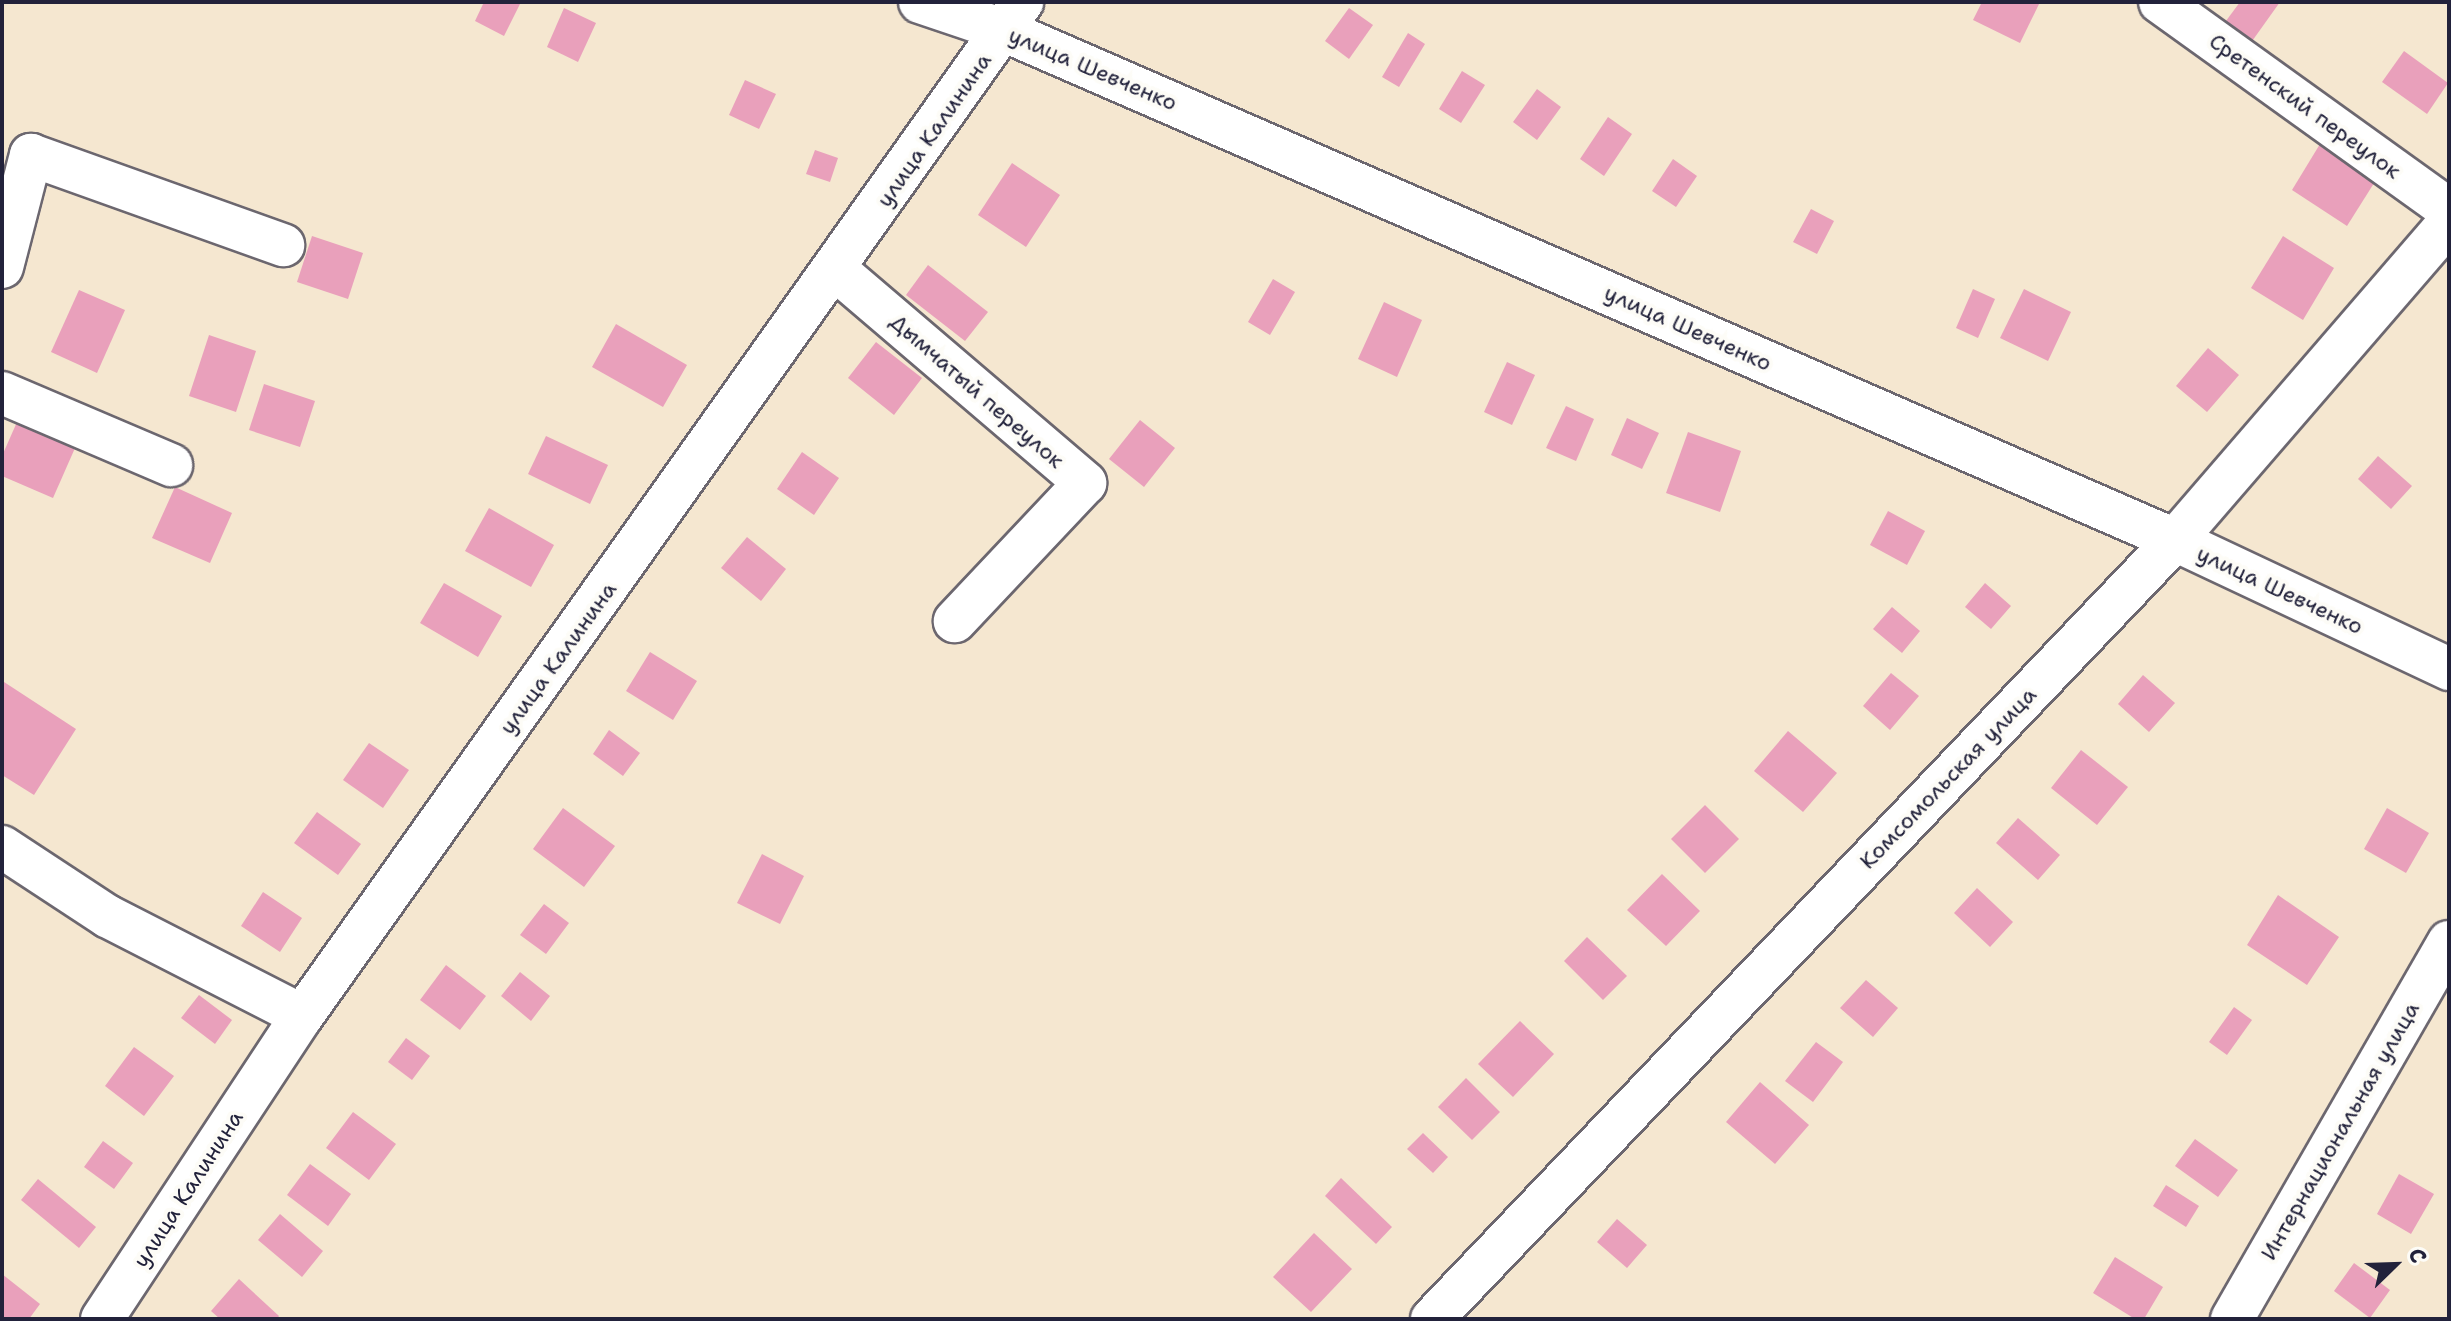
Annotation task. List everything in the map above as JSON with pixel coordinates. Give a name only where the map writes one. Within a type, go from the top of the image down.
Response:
[{"type":"street","name":"улица Шевченко","points":[[920,2],[1013,16],[2175,540],[2449,669]]},
{"type":"street","name":"Сретенский переулок","points":[[2160,2],[2449,210]]},
{"type":"street","name":"улица Калинина","points":[[102,1319],[302,1016],[836,270],[1013,16]]},
{"type":"street","points":[[2,267],[31,155],[283,245]]},
{"type":"street","name":"Комсомольская улица","points":[[1432,1319],[2175,540],[2449,223]]},
{"type":"street","name":"Дымчатый переулок","points":[[836,270],[1085,483],[955,621]]},
{"type":"street","points":[[2,393],[171,465]]},
{"type":"street","points":[[2,847],[107,916],[302,1016]]},
{"type":"street","name":"Интернациональная улица","points":[[2232,1319],[2449,942]]},
{"type":"building","points":[[484,2],[521,2],[504,36],[475,21]]},
{"type":"building","points":[[1982,2],[2040,2],[2020,43],[1973,20]]},
{"type":"building","points":[[2240,2],[2280,2],[2250,44],[2223,25]]},
{"type":"building","points":[[564,8],[596,23],[578,62],[547,47]]},
{"type":"building","points":[[1349,8],[1373,25],[1349,59],[1325,41]]},
{"type":"building","points":[[1408,33],[1425,44],[1399,87],[1382,77]]},
{"type":"building","points":[[2404,51],[2448,83],[2427,114],[2382,82]]},
{"type":"building","points":[[1462,71],[1485,85],[1461,123],[1439,109]]},
{"type":"building","points":[[745,80],[776,94],[759,129],[729,115]]},
{"type":"building","points":[[1537,89],[1561,107],[1537,140],[1513,122]]},
{"type":"building","points":[[1608,117],[1632,134],[1604,176],[1580,159]]},
{"type":"building","points":[[2320,144],[2376,180],[2347,226],[2292,190]]},
{"type":"building","points":[[815,150],[838,158],[830,182],[806,174]]},
{"type":"building","points":[[1673,159],[1697,176],[1676,207],[1652,191]]},
{"type":"building","points":[[1012,163],[1060,195],[1026,247],[978,215]]},
{"type":"building","points":[[1811,209],[1834,221],[1817,254],[1793,242]]},
{"type":"building","points":[[312,236],[363,253],[348,299],[297,282]]},
{"type":"building","points":[[2283,236],[2334,268],[2303,320],[2251,288]]},
{"type":"building","points":[[928,265],[988,312],[965,341],[906,295]]},
{"type":"building","points":[[1273,279],[1295,292],[1270,335],[1248,322]]},
{"type":"building","points":[[1973,289],[1995,299],[1978,338],[1956,328]]},
{"type":"building","points":[[2024,289],[2071,312],[2048,361],[2000,338]]},
{"type":"building","points":[[79,290],[125,310],[97,373],[51,352]]},
{"type":"building","points":[[1384,302],[1422,320],[1397,377],[1358,359]]},
{"type":"building","points":[[616,324],[687,365],[663,407],[592,367]]},
{"type":"building","points":[[209,335],[256,351],[236,412],[189,396]]},
{"type":"building","points":[[876,342],[922,378],[894,415],[848,378]]},
{"type":"building","points":[[2208,348],[2239,375],[2207,412],[2176,386]]},
{"type":"building","points":[[1507,362],[1535,375],[1512,425],[1484,412]]},
{"type":"building","points":[[264,384],[315,401],[300,447],[249,430]]},
{"type":"building","points":[[1566,406],[1594,419],[1576,461],[1546,448]]},
{"type":"building","points":[[1627,418],[1659,433],[1642,469],[1611,455]]},
{"type":"building","points":[[1140,420],[1175,448],[1144,487],[1109,459]]},
{"type":"building","points":[[17,422],[75,448],[53,498],[2,476],[2,456]]},
{"type":"building","points":[[1688,432],[1741,451],[1720,512],[1666,493]]},
{"type":"building","points":[[546,436],[608,465],[590,504],[528,474]]},
{"type":"building","points":[[802,452],[839,478],[814,515],[777,489]]},
{"type":"building","points":[[2378,456],[2412,486],[2391,509],[2358,479]]},
{"type":"building","points":[[175,487],[232,513],[210,563],[152,538]]},
{"type":"building","points":[[489,508],[554,545],[531,587],[465,551]]},
{"type":"building","points":[[1888,511],[1925,531],[1907,565],[1870,545]]},
{"type":"building","points":[[747,537],[786,569],[761,601],[721,568]]},
{"type":"building","points":[[444,583],[502,616],[478,657],[420,623]]},
{"type":"building","points":[[1985,583],[2011,606],[1991,629],[1965,607]]},
{"type":"building","points":[[1892,607],[1920,631],[1902,653],[1873,629]]},
{"type":"building","points":[[650,652],[697,681],[673,720],[626,691]]},
{"type":"building","points":[[1891,673],[1919,696],[1890,730],[1863,706]]},
{"type":"building","points":[[2143,675],[2175,703],[2149,732],[2118,704]]},
{"type":"building","points":[[4,682],[76,729],[34,795],[2,775]]},
{"type":"building","points":[[609,730],[640,753],[623,776],[593,754]]},
{"type":"building","points":[[1788,731],[1837,773],[1803,812],[1754,771]]},
{"type":"building","points":[[369,743],[409,770],[383,808],[343,780]]},
{"type":"building","points":[[2081,750],[2128,787],[2097,825],[2051,788]]},
{"type":"building","points":[[1705,805],[1739,839],[1705,873],[1671,839]]},
{"type":"building","points":[[563,808],[615,846],[584,887],[533,849]]},
{"type":"building","points":[[2387,808],[2429,833],[2406,873],[2364,849]]},
{"type":"building","points":[[317,812],[361,844],[338,875],[294,843]]},
{"type":"building","points":[[2018,818],[2060,855],[2038,880],[1996,843]]},
{"type":"building","points":[[762,854],[804,876],[780,924],[737,903]]},
{"type":"building","points":[[1662,874],[1700,911],[1666,946],[1627,910]]},
{"type":"building","points":[[1977,888],[2013,922],[1990,947],[1954,913]]},
{"type":"building","points":[[263,892],[302,918],[280,952],[241,926]]},
{"type":"building","points":[[2278,895],[2339,937],[2307,985],[2247,945]]},
{"type":"building","points":[[544,904],[569,923],[546,954],[520,935]]},
{"type":"building","points":[[1587,937],[1627,976],[1603,1000],[1564,961]]},
{"type":"building","points":[[446,965],[486,996],[460,1030],[420,1000]]},
{"type":"building","points":[[520,972],[550,996],[531,1021],[501,996]]},
{"type":"building","points":[[1866,980],[1898,1008],[1873,1037],[1840,1008]]},
{"type":"building","points":[[199,995],[232,1020],[215,1044],[181,1018]]},
{"type":"building","points":[[2234,1007],[2252,1020],[2227,1055],[2209,1042]]},
{"type":"building","points":[[1520,1021],[1554,1054],[1513,1097],[1478,1064]]},
{"type":"building","points":[[406,1038],[430,1056],[412,1080],[388,1062]]},
{"type":"building","points":[[1816,1042],[1843,1062],[1813,1102],[1785,1081]]},
{"type":"building","points":[[134,1047],[174,1076],[144,1116],[105,1086]]},
{"type":"building","points":[[1466,1078],[1500,1112],[1472,1140],[1438,1107]]},
{"type":"building","points":[[1760,1082],[1809,1125],[1775,1164],[1726,1122]]},
{"type":"building","points":[[353,1112],[396,1144],[369,1180],[326,1148]]},
{"type":"building","points":[[1423,1133],[1448,1157],[1433,1173],[1407,1149]]},
{"type":"building","points":[[2195,1139],[2238,1170],[2218,1197],[2175,1166]]},
{"type":"building","points":[[103,1141],[133,1163],[114,1189],[84,1167]]},
{"type":"building","points":[[310,1164],[351,1194],[328,1226],[287,1195]]},
{"type":"building","points":[[2399,1174],[2434,1194],[2411,1234],[2377,1214]]},
{"type":"building","points":[[1341,1178],[1392,1227],[1376,1244],[1325,1196]]},
{"type":"building","points":[[38,1179],[96,1227],[79,1248],[21,1200]]},
{"type":"building","points":[[2166,1185],[2199,1206],[2186,1227],[2153,1206]]},
{"type":"building","points":[[280,1214],[323,1251],[302,1277],[258,1240]]},
{"type":"building","points":[[1617,1219],[1647,1245],[1627,1268],[1597,1242]]},
{"type":"building","points":[[1314,1233],[1352,1269],[1311,1312],[1273,1277]]},
{"type":"building","points":[[2115,1257],[2163,1287],[2144,1319],[2135,1319],[2093,1293]]},
{"type":"building","points":[[2354,1263],[2390,1290],[2370,1318],[2334,1291]]},
{"type":"building","points":[[2,1274],[40,1304],[29,1319],[2,1319]]},
{"type":"building","points":[[239,1279],[279,1316],[277,1319],[220,1319],[211,1311]]}]
